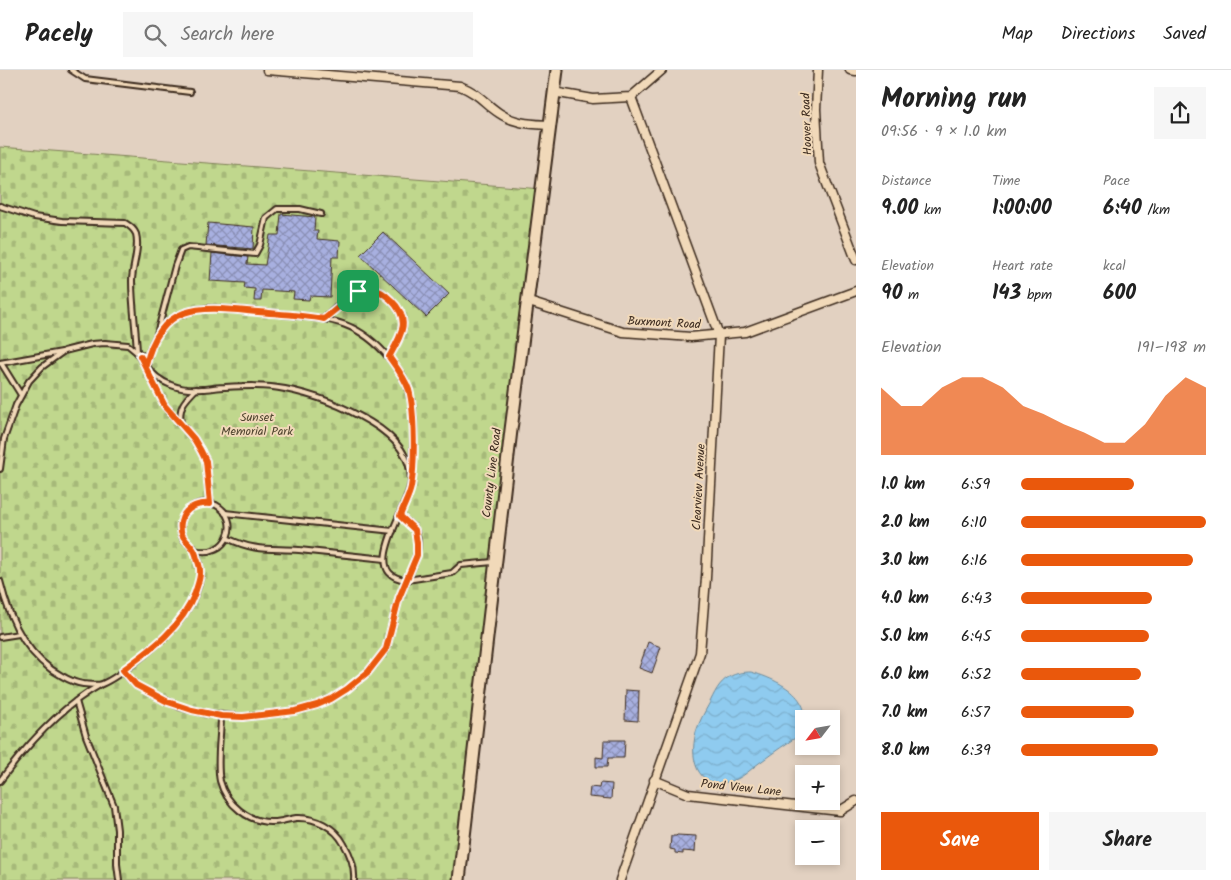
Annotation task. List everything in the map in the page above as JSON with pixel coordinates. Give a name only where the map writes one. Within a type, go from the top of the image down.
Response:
[{"type":"main road","name":"County Line Road","points":[[459,880],[495,562],[547,156],[549,125],[558,70]]},
{"type":"street","points":[[267,70],[460,86],[472,91],[500,114],[512,120],[521,123],[549,125]]},
{"type":"street","points":[[554,92],[593,98],[631,97],[662,70]]},
{"type":"street","name":"Hoover Road","points":[[818,70],[816,109],[819,162],[856,260]]},
{"type":"street","points":[[850,70],[856,71]]},
{"type":"street","name":"Clearview Avenue","points":[[620,880],[700,653],[706,578],[718,335],[631,97]]},
{"type":"street","name":"Buxmont Road","points":[[528,302],[623,332],[691,337],[745,332],[856,291]]},
{"type":"street","points":[[139,354],[146,365]]},
{"type":"street","name":"Pond View Lane","points":[[654,780],[688,794],[840,811],[856,801]]},
{"type":"lane","points":[[71,70],[85,79],[190,92]]},
{"type":"lane","points":[[0,206],[34,217],[89,224],[125,224],[133,229],[136,234],[136,243],[132,296],[139,354],[165,406],[194,439],[206,461],[210,504]]},
{"type":"lane","points":[[156,336],[181,250],[188,248],[255,254],[260,245],[266,218],[277,209],[300,209],[321,214]]},
{"type":"lane","points":[[324,319],[358,291],[370,288],[381,291],[398,306],[403,317],[399,339],[389,357]]},
{"type":"lane","points":[[411,480],[407,459],[390,436],[342,406],[323,398],[285,389],[255,386],[196,389],[178,387],[158,379],[146,365],[150,347],[156,336],[171,319],[192,310],[208,308],[324,319],[347,325],[360,331],[389,357],[405,380],[412,407],[413,432],[411,480],[410,490],[388,542],[385,559],[387,568],[396,578],[407,580],[452,573],[461,564],[495,562]]},
{"type":"lane","points":[[21,394],[0,363],[105,343],[128,345],[139,354]]},
{"type":"lane","points":[[0,468],[9,422],[21,394],[29,381],[42,367],[64,351]]},
{"type":"lane","points":[[181,424],[179,414],[184,401],[196,389]]},
{"type":"lane","points":[[0,781],[31,743],[86,692],[123,670],[164,638],[184,615],[200,577],[200,571],[195,550],[183,539],[181,524],[183,516],[195,505],[210,504],[221,509],[225,513],[229,525],[227,538],[217,549],[210,551],[195,550]]},
{"type":"lane","points":[[225,513],[393,531]]},
{"type":"lane","points":[[123,670],[136,685],[168,702],[192,710],[221,716],[243,717],[302,710],[317,705],[347,689],[368,672],[386,649],[399,598],[417,555],[415,530],[400,516]]},
{"type":"lane","points":[[227,538],[242,545],[259,549],[296,550],[385,559]]},
{"type":"lane","points":[[0,581],[9,612],[19,634],[34,657],[55,673],[72,682],[100,685]]},
{"type":"lane","points":[[0,637],[19,634]]},
{"type":"lane","points":[[76,702],[86,736],[114,806],[119,880]]},
{"type":"lane","points":[[221,716],[219,771],[220,781],[229,799],[240,811],[254,819],[274,822],[304,819],[328,826],[342,840],[348,850],[353,867],[354,880]]},
{"type":"green space","name":"Sunset Memorial Park","points":[[0,147],[543,189],[459,880],[0,880]]},
{"type":"water","points":[[751,672],[774,680],[784,686],[794,693],[803,710],[795,710],[795,738],[737,779],[724,783],[714,782],[706,779],[700,773],[696,764],[694,744],[697,728],[722,682],[729,677]]},
{"type":"building","points":[[281,214],[315,217],[314,231],[318,231],[317,239],[340,241],[339,257],[332,257],[330,297],[310,296],[309,300],[293,299],[294,292],[262,290],[261,301],[254,301],[255,289],[244,288],[245,283],[210,281],[212,253],[248,257],[247,264],[265,265],[270,235],[279,235]]},
{"type":"building","points":[[208,223],[254,227],[253,249],[206,245]]},
{"type":"building","points":[[383,232],[449,294],[426,317],[360,255]]},
{"type":"building","points":[[648,642],[661,647],[652,673],[639,668]]},
{"type":"building","points":[[626,690],[639,691],[638,721],[625,720]]},
{"type":"building","points":[[604,740],[625,740],[624,758],[608,758],[607,767],[596,767],[596,757],[603,758]]},
{"type":"building","points":[[600,783],[612,784],[611,799],[589,797],[590,787],[599,788]]},
{"type":"building","points":[[671,836],[696,836],[695,852],[683,851],[683,854],[675,853],[675,850],[670,849]]},
{"type":"route","points":[[370,288],[381,291],[398,306],[403,317],[402,328],[399,339],[389,357],[405,380],[412,407],[411,486],[400,516],[415,530],[417,555],[399,598],[386,649],[368,672],[354,684],[331,699],[302,710],[243,717],[221,716],[192,710],[168,702],[136,685],[123,670],[164,638],[184,615],[197,587],[200,571],[195,550],[183,539],[181,524],[183,516],[195,505],[202,503],[210,504],[206,461],[194,439],[165,406],[140,356],[146,365],[150,347],[165,325],[180,314],[192,310],[208,308],[230,309],[312,316],[324,319],[342,302],[358,291],[370,288]]}]
